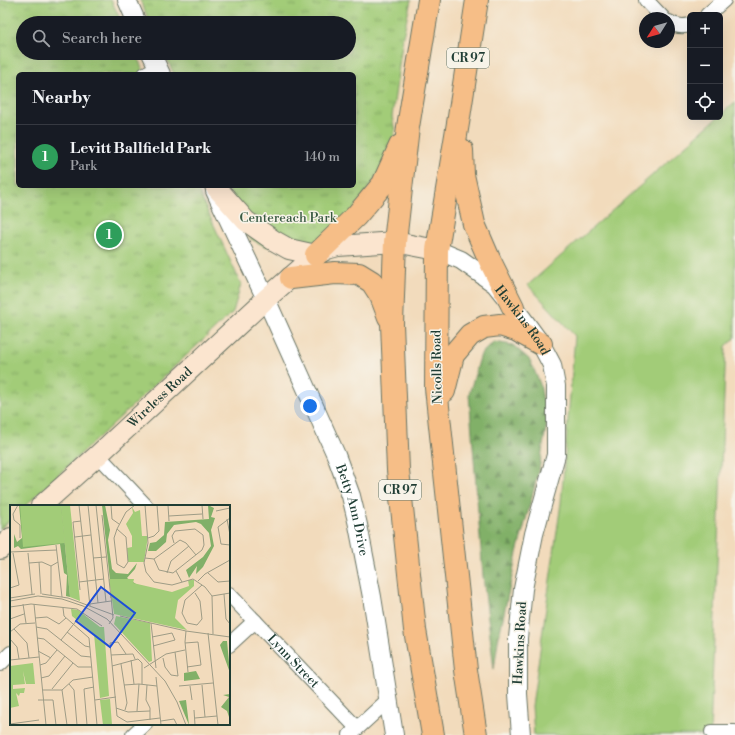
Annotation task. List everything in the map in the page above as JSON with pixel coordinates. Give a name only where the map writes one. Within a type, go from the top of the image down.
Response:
[{"type":"highway","name":"CR 97","points":[[428,0],[408,127],[395,242],[392,324],[398,470],[415,630],[433,735]]},
{"type":"highway","name":"Nicolls Road","points":[[476,735],[466,670],[436,388],[437,250],[460,117],[477,0]]},
{"type":"highway","points":[[460,117],[463,175],[474,224],[490,261],[513,307]]},
{"type":"highway","points":[[316,255],[360,212],[383,184],[408,127]]},
{"type":"highway","points":[[291,278],[335,273],[359,274],[372,282],[381,296],[392,324]]},
{"type":"highway","points":[[438,415],[453,355],[470,335],[484,327],[500,325],[516,330],[541,344]]},
{"type":"main road","points":[[216,188],[246,221],[273,240],[289,248],[316,255]]},
{"type":"main road","name":"Hawkins Road","points":[[266,299],[316,255],[327,249],[338,246],[395,242],[437,250]]},
{"type":"main road","name":"Wireless Road","points":[[46,503],[266,299]]},
{"type":"main road","points":[[0,540],[10,531]]},
{"type":"main road","points":[[0,549],[10,539]]},
{"type":"street","points":[[127,0],[134,16]]},
{"type":"street","points":[[646,0],[657,12]]},
{"type":"street","points":[[710,12],[724,0]]},
{"type":"street","points":[[675,25],[687,26]]},
{"type":"street","points":[[215,188],[266,299]]},
{"type":"street","name":"Hawkins Road","points":[[437,250],[462,260],[495,284],[541,344],[552,365],[556,386],[556,455],[534,534],[523,589],[518,638],[518,694],[521,735]]},
{"type":"street","name":"Betty Ann Drive","points":[[266,299],[336,455],[351,496],[372,597],[394,735]]},
{"type":"street","points":[[98,456],[145,505]]},
{"type":"street","name":"Lynn Street","points":[[230,595],[354,732]]},
{"type":"street","points":[[230,644],[255,621]]},
{"type":"street","points":[[0,664],[10,654]]},
{"type":"street","points":[[354,732],[388,700]]},
{"type":"street","points":[[133,735],[144,725]]},
{"type":"street","points":[[712,732],[735,732]]},
{"type":"green space","points":[[0,0],[111,0],[119,16],[16,16],[16,60],[138,60],[144,72],[16,72],[16,188],[197,188],[241,284],[233,312],[26,505],[10,505],[10,520],[0,529]]},
{"type":"green space","name":"Centereach Park","points":[[140,0],[411,0],[403,36],[392,117],[395,131],[389,159],[345,222],[303,251],[265,246],[251,239],[228,188],[356,188],[356,72],[173,72],[167,60],[356,60],[356,16],[147,16]]},
{"type":"green space","points":[[735,102],[735,338],[726,346],[710,735],[534,735],[532,706],[561,503],[575,336],[528,285],[715,120],[723,120],[723,112]]},
{"type":"green space","points":[[494,342],[513,345],[530,360],[540,384],[547,422],[539,470],[517,553],[498,641],[494,669],[483,576],[469,394],[481,354]]},
{"type":"place","name":"Levitt Ballfield Park","points":[[109,235]]}]
